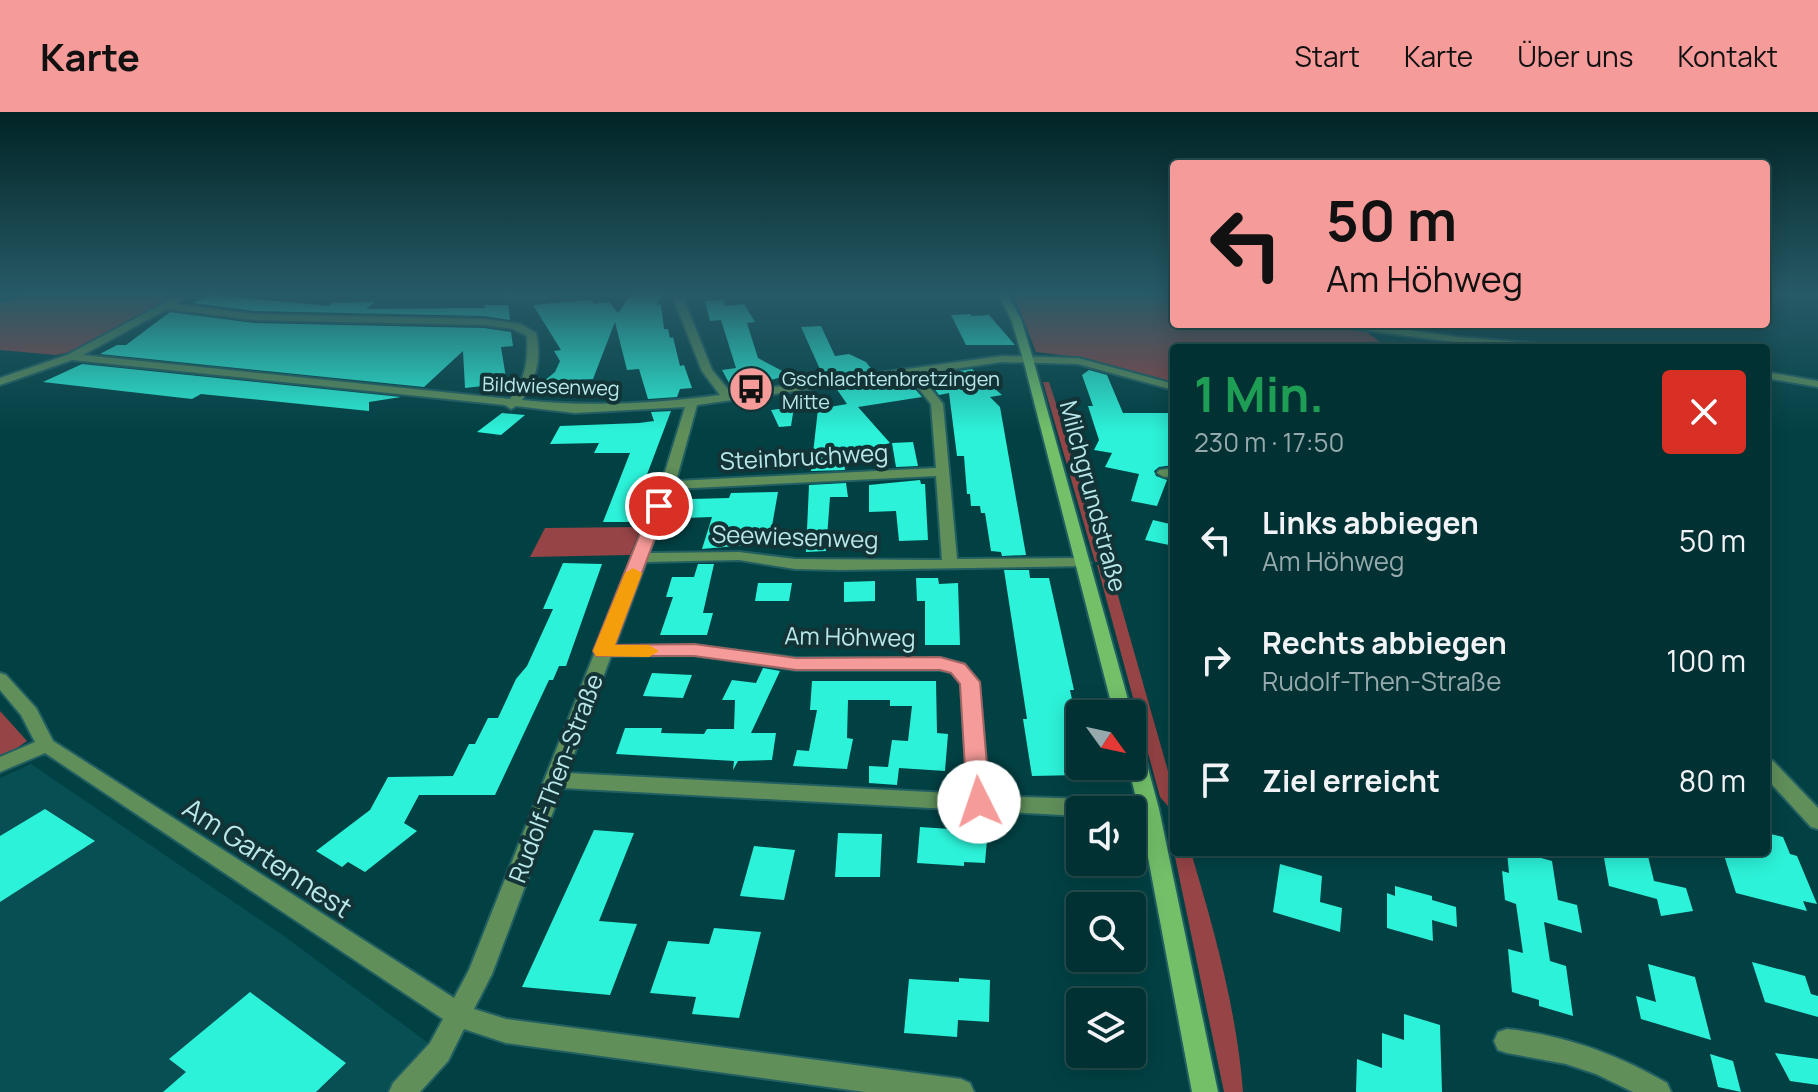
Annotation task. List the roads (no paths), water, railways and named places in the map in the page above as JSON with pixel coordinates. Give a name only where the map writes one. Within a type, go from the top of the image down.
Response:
[{"type":"street","points":[[0,382],[71,357],[101,341]]},
{"type":"street","points":[[511,405],[527,388],[533,357],[532,341]]},
{"type":"street","points":[[695,341],[707,371],[727,396]]},
{"type":"street","name":"Milchgrundstraße","points":[[1023,341],[1119,700]]},
{"type":"street","points":[[1489,341],[1517,344]]},
{"type":"street","name":"Bildwiesenweg","points":[[71,357],[511,405],[575,409],[692,402],[1002,359],[1078,361],[1170,386]]},
{"type":"street","points":[[912,373],[937,404],[950,563]]},
{"type":"street","points":[[1770,376],[1818,384]]},
{"type":"street","name":"Rudolf-Then-Straße","points":[[402,1092],[439,1052],[480,974],[668,485],[692,402]]},
{"type":"street","name":"Steinbruchweg","points":[[668,485],[943,472]]},
{"type":"street","name":"Seewiesenweg","points":[[639,558],[739,556],[795,564],[841,565],[1083,563]]},
{"type":"street","name":"Am Höhweg","points":[[603,651],[694,650],[796,664],[940,664],[958,668],[970,682],[979,802]]},
{"type":"street","name":"Am Gartennest","points":[[0,679],[29,712],[46,745],[460,1016]]},
{"type":"street","points":[[0,765],[46,745]]},
{"type":"street","points":[[1770,773],[1818,821]]},
{"type":"street","points":[[554,780],[1149,809]]},
{"type":"street","points":[[1141,780],[1205,1092]]},
{"type":"street","points":[[460,1016],[506,1031],[961,1092]]},
{"type":"street","points":[[1507,1041],[1540,1043],[1623,1071],[1658,1092]]},
{"type":"place","name":"Gschlachtenbretzingen Mitte","points":[[751,389]]}]
